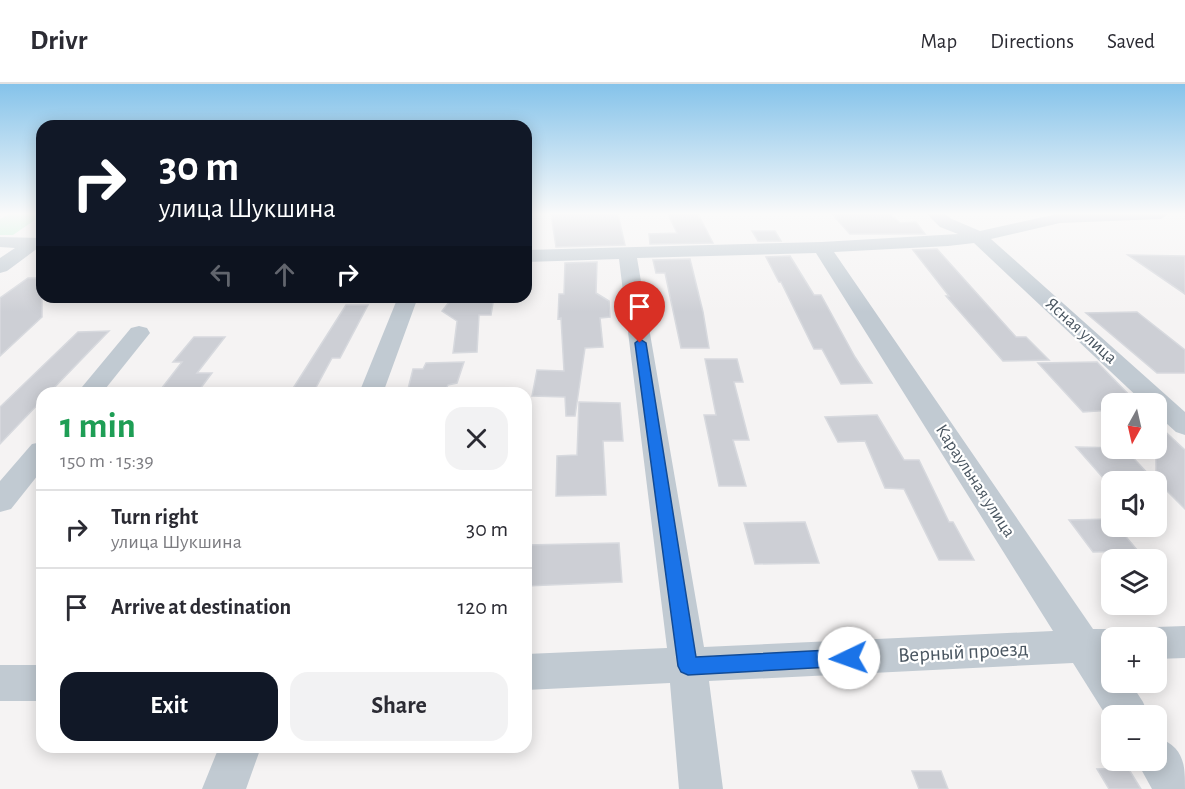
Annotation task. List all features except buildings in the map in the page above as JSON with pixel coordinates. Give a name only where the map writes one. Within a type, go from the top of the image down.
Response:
[{"type":"street","points":[[0,267],[32,247]]},
{"type":"street","points":[[532,256],[822,247]]},
{"type":"street","name":"Караульная улица","points":[[822,247],[1097,645],[1124,705]]},
{"type":"street","name":"Ясная улица","points":[[989,247],[1185,426]]},
{"type":"street","points":[[627,253],[688,666],[701,789]]},
{"type":"street","points":[[374,387],[406,303]]},
{"type":"street","points":[[95,387],[139,333]]},
{"type":"street","points":[[0,501],[36,458]]},
{"type":"street","points":[[1167,643],[1185,642]]},
{"type":"street","name":"Верный проезд","points":[[532,672],[1097,645]]},
{"type":"street","points":[[0,683],[36,683]]},
{"type":"street","points":[[224,789],[238,753]]},
{"type":"street","points":[[1166,771],[1178,789]]},
{"type":"route","points":[[640,343],[688,666],[849,658]]}]
